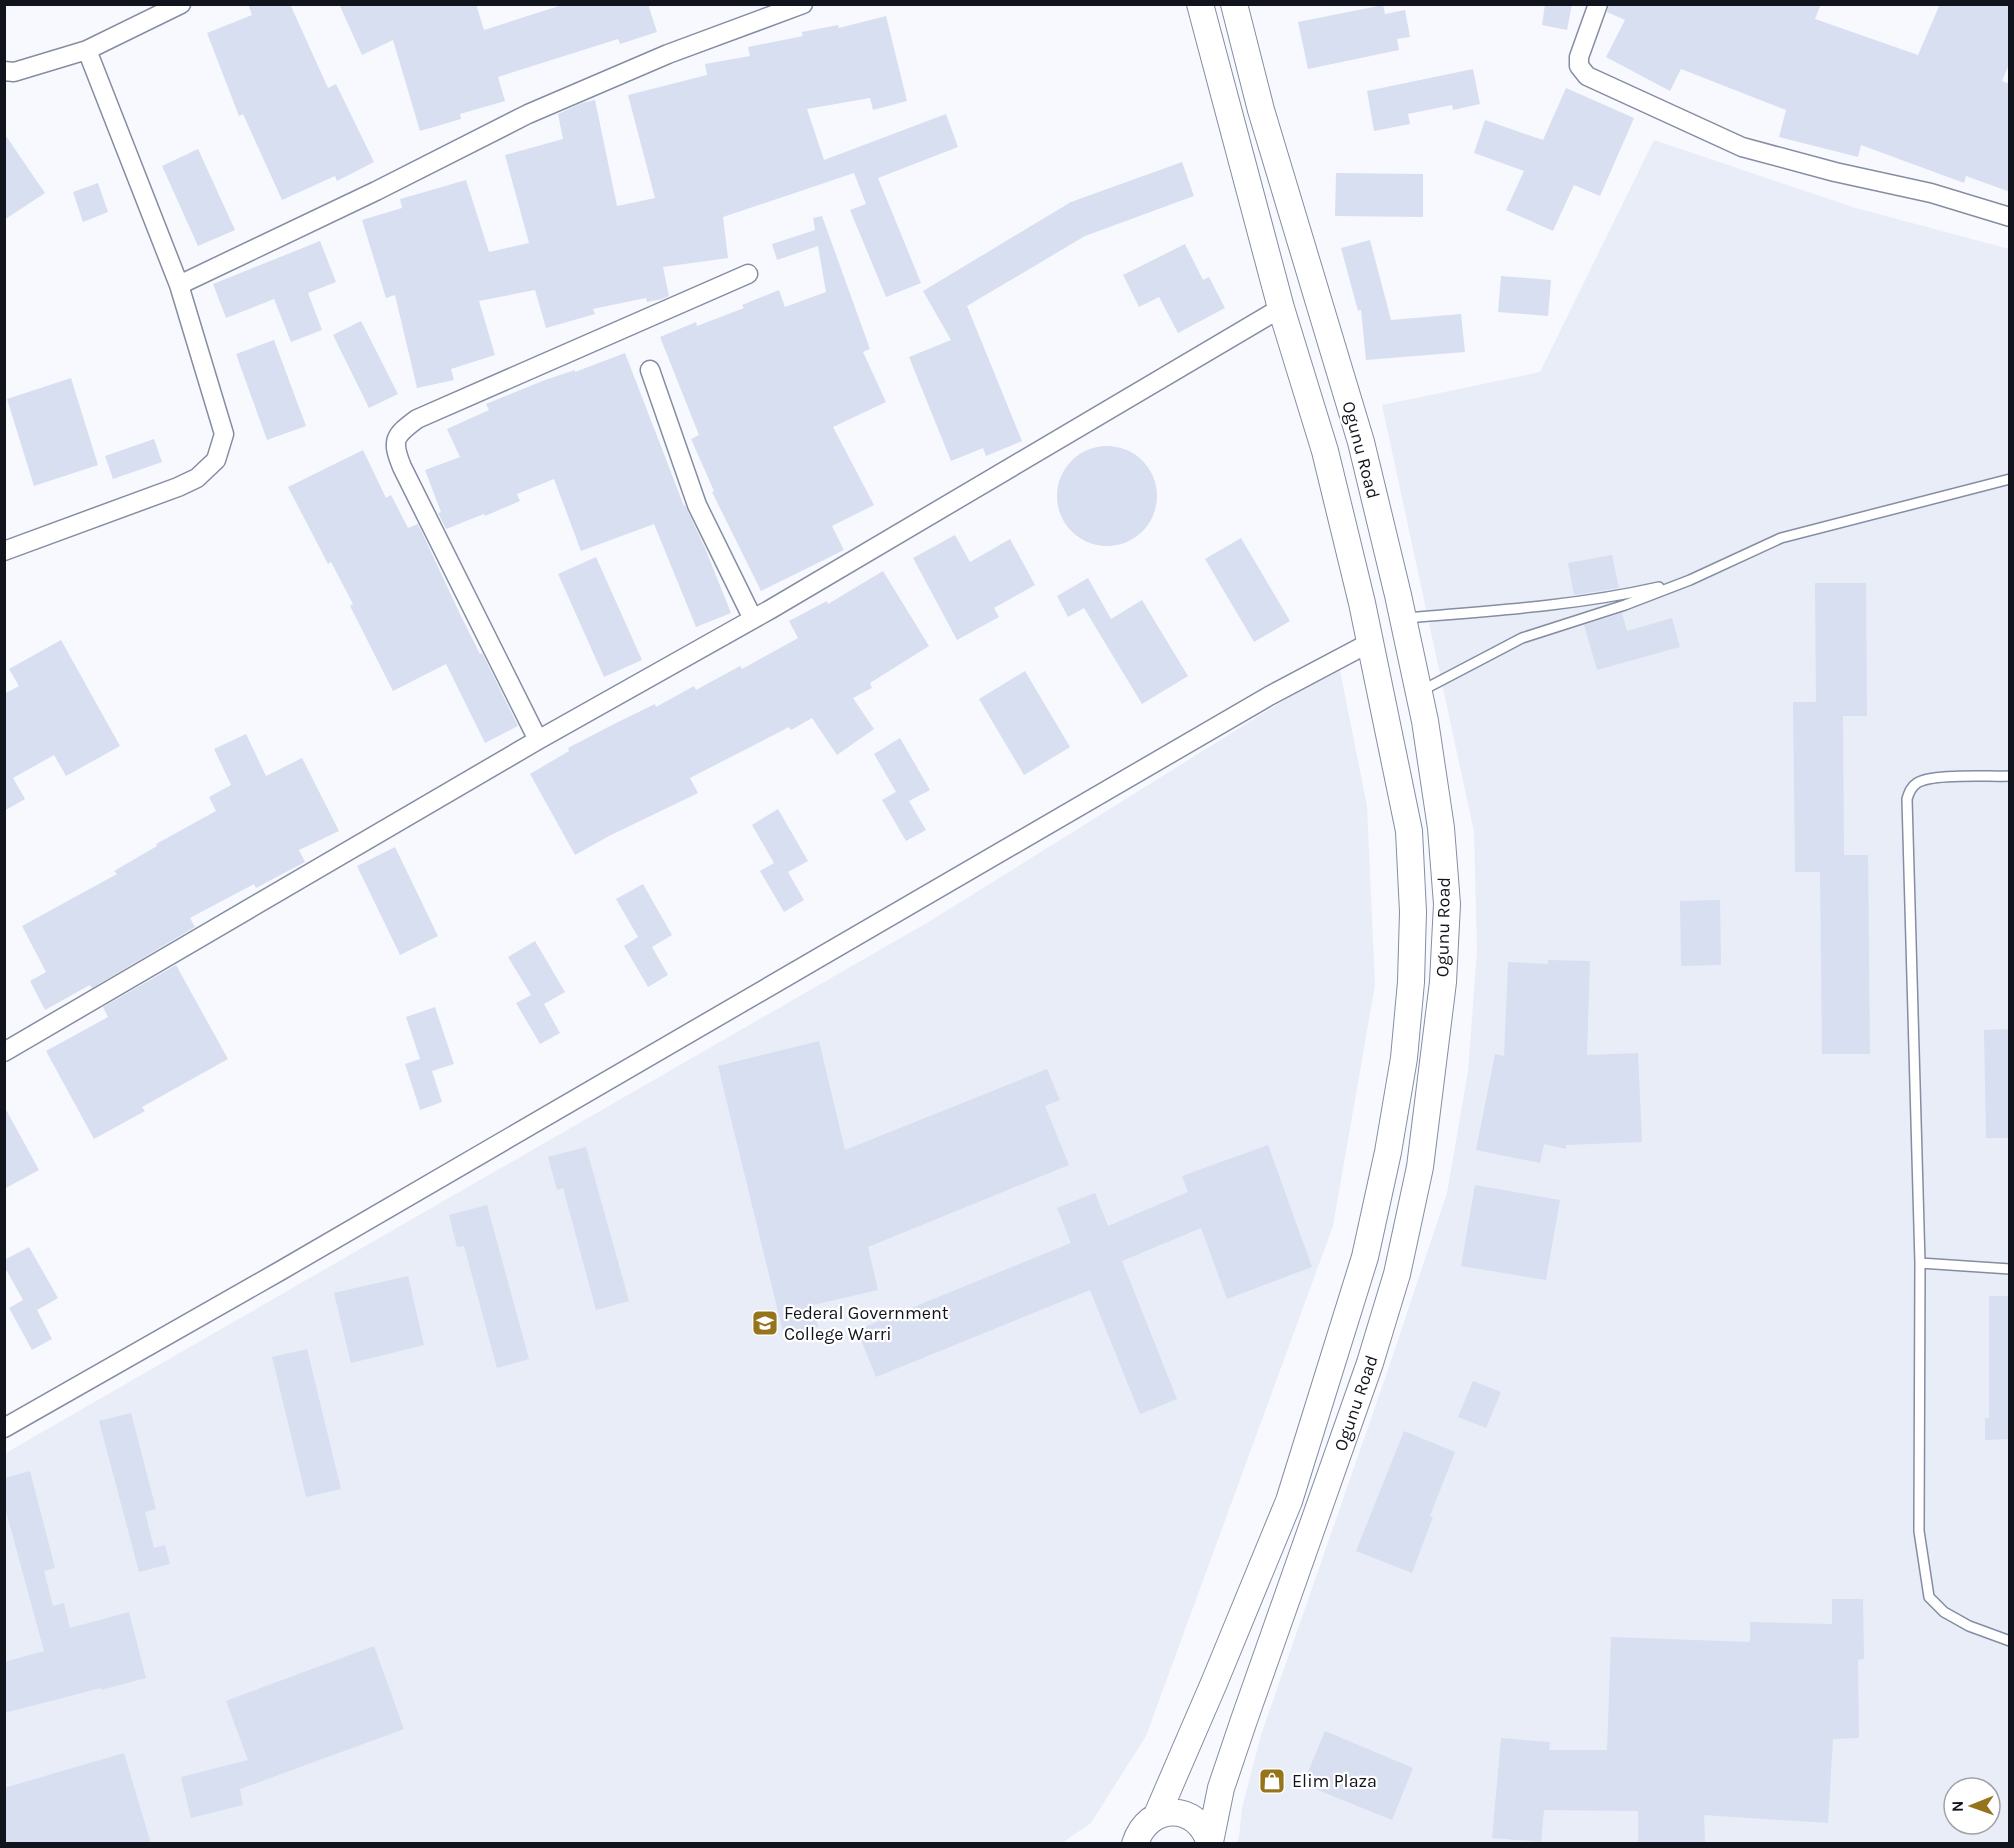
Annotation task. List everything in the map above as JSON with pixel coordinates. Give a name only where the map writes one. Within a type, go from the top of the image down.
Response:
[{"type":"main road","name":"Ogunu Road","points":[[1135,1844],[1138,1833],[1146,1822],[1157,1815],[1289,1501],[1365,1257],[1388,1152],[1404,1058],[1411,982],[1413,912],[1408,831],[1391,739],[1325,452],[1281,308],[1200,4]]},
{"type":"main road","name":"Ogunu Road","points":[[1210,1843],[1221,1788],[1370,1363],[1397,1274],[1420,1167],[1443,982],[1447,904],[1441,828],[1425,721],[1361,442],[1261,110],[1234,4]]},
{"type":"main road","points":[[1157,1815],[1170,1812],[1184,1813],[1200,1824],[1210,1843]]},
{"type":"street","points":[[4,71],[14,72],[87,50],[181,4]]},
{"type":"street","points":[[179,285],[376,191],[528,114],[668,54],[803,4]]},
{"type":"street","points":[[1598,4],[1579,57],[1580,66],[1587,76],[1742,147],[1835,172],[1931,193],[2010,217]]},
{"type":"street","points":[[4,551],[197,478],[216,460],[224,434],[179,285],[87,50]]},
{"type":"street","points":[[538,740],[402,467],[395,449],[400,432],[417,419],[748,274]]},
{"type":"street","points":[[4,1052],[538,740],[753,619],[1281,308]]},
{"type":"street","points":[[650,370],[697,506],[753,619]]},
{"type":"street","points":[[4,1428],[280,1271],[1258,702],[1370,643]]},
{"type":"lane","points":[[1419,692],[1522,638],[1625,605],[1690,580],[1780,538],[2010,479]]},
{"type":"lane","points":[[1402,618],[1524,609],[1622,595],[1690,580]]},
{"type":"lane","points":[[2010,776],[1937,778],[1919,782],[1911,788],[1907,799],[1920,1263],[1919,1531],[1929,1597],[1944,1612],[1970,1626],[2010,1641]]},
{"type":"lane","points":[[1920,1263],[2010,1269]]},
{"type":"shaded area","points":[[1654,140],[1856,208],[2009,249],[2009,1843],[1236,1844],[1239,1837],[1242,1808],[1261,1735],[1447,1193],[1468,1071],[1477,952],[1474,832],[1382,405],[1540,372]]},
{"type":"shaded area","name":"Federal Government College Warri","points":[[1339,666],[1367,806],[1375,985],[1333,1226],[1146,1736],[1091,1823],[1062,1843],[5,1843],[4,1454],[930,921]]},
{"type":"building","points":[[248,4],[290,4],[328,88],[336,84],[374,162],[337,181],[335,176],[282,200],[243,114],[239,116],[207,33],[252,15]]},
{"type":"building","points":[[339,4],[476,4],[484,30],[565,4],[648,4],[657,32],[620,44],[618,39],[498,77],[505,101],[460,114],[461,119],[420,131],[393,40],[362,55]]},
{"type":"building","points":[[1545,4],[1572,4],[1567,30],[1542,25]]},
{"type":"building","points":[[1609,4],[1821,4],[1815,19],[1918,55],[1940,4],[2010,4],[2010,62],[2002,81],[2010,84],[2010,192],[1966,176],[1964,183],[1861,145],[1858,157],[1779,137],[1786,110],[1681,69],[1670,91],[1606,57],[1625,20],[1607,12]]},
{"type":"building","points":[[1383,5],[1385,14],[1405,10],[1410,37],[1397,39],[1399,50],[1308,69],[1298,22]]},
{"type":"building","points":[[886,16],[907,101],[873,110],[870,98],[807,109],[824,160],[946,114],[958,147],[878,178],[921,283],[886,297],[850,210],[866,204],[854,173],[723,217],[728,258],[663,267],[669,296],[662,299],[647,302],[646,298],[593,309],[595,314],[546,328],[535,290],[479,301],[495,355],[451,369],[454,380],[417,388],[395,295],[386,298],[362,220],[402,208],[400,199],[466,180],[489,252],[529,243],[505,155],[563,139],[558,114],[595,100],[617,206],[655,198],[628,95],[707,75],[705,64],[750,56],[748,47],[803,36],[802,32],[838,25],[839,28]]},
{"type":"building","points":[[1473,69],[1480,104],[1453,110],[1452,105],[1408,114],[1410,124],[1374,131],[1367,91]]},
{"type":"building","points":[[1566,88],[1634,118],[1600,196],[1574,185],[1553,231],[1506,210],[1524,171],[1474,153],[1485,120],[1543,140]]},
{"type":"building","points":[[4,133],[45,193],[4,220]]},
{"type":"building","points":[[198,149],[235,230],[198,246],[162,166]]},
{"type":"building","points":[[1182,162],[1194,196],[1085,236],[967,306],[1022,441],[986,456],[983,448],[951,461],[909,357],[951,340],[923,291],[1071,202]]},
{"type":"building","points":[[1336,173],[1423,174],[1423,217],[1335,216]]},
{"type":"building","points":[[98,183],[108,212],[83,222],[73,192]]},
{"type":"building","points":[[822,216],[870,349],[863,352],[886,402],[833,427],[874,505],[832,526],[844,550],[761,591],[712,492],[714,491],[691,439],[699,435],[660,337],[696,322],[697,326],[744,308],[742,305],[779,290],[785,307],[826,292],[818,246],[777,260],[772,244],[815,230],[813,218]]},
{"type":"building","points":[[1370,240],[1391,320],[1461,314],[1465,352],[1366,360],[1361,310],[1358,311],[1341,248]]},
{"type":"building","points":[[320,241],[336,282],[308,293],[322,330],[291,342],[274,299],[226,318],[213,284]]},
{"type":"building","points":[[1185,244],[1203,280],[1209,277],[1225,308],[1178,333],[1159,297],[1139,307],[1123,275]]},
{"type":"building","points":[[1501,276],[1551,280],[1548,316],[1498,312]]},
{"type":"building","points":[[361,321],[398,394],[369,408],[333,335]]},
{"type":"building","points":[[274,340],[306,426],[267,440],[236,354]]},
{"type":"building","points":[[625,353],[684,506],[705,548],[731,613],[696,627],[654,524],[581,551],[554,479],[517,494],[520,501],[446,529],[438,513],[441,512],[425,470],[460,457],[447,429],[489,410],[486,404],[545,380],[575,370],[575,372]]},
{"type":"building","points":[[71,378],[98,465],[34,486],[7,399]]},
{"type":"building","points":[[154,439],[162,462],[113,479],[105,456]]},
{"type":"building","points":[[1107,446],[1135,454],[1149,468],[1157,496],[1149,524],[1135,538],[1107,546],[1079,538],[1065,524],[1057,496],[1065,468],[1079,454]]},
{"type":"building","points":[[363,450],[386,498],[391,495],[408,528],[418,524],[460,614],[518,726],[485,743],[446,664],[393,691],[350,606],[353,604],[331,562],[328,564],[288,487]]},
{"type":"building","points":[[955,535],[970,562],[1010,539],[1035,585],[994,608],[999,617],[957,640],[913,558]]},
{"type":"building","points":[[1241,538],[1290,621],[1254,642],[1205,559]]},
{"type":"building","points":[[1612,555],[1619,588],[1574,595],[1568,563]]},
{"type":"building","points":[[596,557],[642,660],[604,677],[558,574]]},
{"type":"building","points":[[883,571],[929,646],[870,683],[872,688],[853,698],[874,729],[837,755],[812,718],[791,730],[789,727],[690,778],[698,793],[575,855],[530,774],[569,751],[568,748],[616,723],[655,704],[656,707],[694,686],[696,690],[740,666],[742,669],[798,638],[789,621],[827,601],[828,604]]},
{"type":"building","points":[[1088,578],[1111,619],[1142,600],[1188,676],[1142,704],[1084,608],[1068,617],[1057,596]]},
{"type":"building","points":[[1815,583],[1866,583],[1867,716],[1843,716],[1844,855],[1868,855],[1870,1054],[1822,1054],[1820,872],[1795,872],[1793,702],[1816,702]]},
{"type":"building","points":[[1622,613],[1627,631],[1672,618],[1680,647],[1597,670],[1584,625]]},
{"type":"building","points":[[61,640],[120,746],[66,776],[54,755],[13,778],[25,799],[4,811],[4,694],[19,686],[9,669]]},
{"type":"building","points":[[1025,671],[1070,747],[1024,775],[979,699]]},
{"type":"building","points":[[246,734],[266,776],[302,758],[339,831],[299,850],[305,862],[256,888],[254,884],[190,918],[195,927],[92,988],[90,985],[45,1010],[30,981],[46,972],[22,926],[117,874],[114,871],[157,846],[156,844],[216,811],[209,797],[231,785],[214,749]]},
{"type":"building","points":[[900,738],[930,790],[909,801],[926,830],[906,841],[882,800],[896,792],[874,754]]},
{"type":"building","points":[[778,809],[808,861],[788,872],[804,900],[784,912],[760,871],[774,863],[752,825]]},
{"type":"building","points":[[395,847],[438,936],[400,955],[357,866]]},
{"type":"building","points":[[643,884],[672,935],[652,947],[668,975],[648,987],[624,946],[638,937],[616,899]]},
{"type":"building","points":[[1720,900],[1721,965],[1681,966],[1680,901]]},
{"type":"building","points":[[535,941],[565,992],[544,1004],[560,1033],[540,1044],[516,1003],[531,995],[508,957]]},
{"type":"building","points":[[1548,960],[1590,961],[1587,1055],[1638,1053],[1642,1142],[1566,1145],[1566,1149],[1544,1144],[1540,1163],[1476,1150],[1495,1054],[1504,1056],[1508,962],[1548,964]]},
{"type":"building","points":[[176,965],[228,1059],[142,1107],[145,1111],[94,1139],[46,1051],[108,1017],[103,1007]]},
{"type":"building","points":[[435,1007],[454,1064],[432,1071],[442,1102],[420,1110],[405,1064],[420,1059],[406,1017]]},
{"type":"building","points":[[2010,1029],[2010,1138],[1986,1138],[1984,1030]]},
{"type":"building","points":[[819,1041],[845,1150],[1047,1069],[1060,1100],[1045,1106],[1069,1165],[868,1247],[878,1290],[813,1305],[818,1327],[784,1336],[718,1066]]},
{"type":"building","points":[[4,1106],[39,1170],[4,1189]]},
{"type":"building","points":[[1268,1145],[1312,1267],[1227,1299],[1201,1228],[1122,1261],[1177,1399],[1140,1414],[1090,1290],[876,1377],[857,1330],[1071,1243],[1057,1208],[1095,1193],[1108,1226],[1188,1192],[1182,1176]]},
{"type":"building","points":[[586,1147],[629,1301],[596,1310],[563,1188],[557,1190],[548,1157]]},
{"type":"building","points":[[1475,1185],[1560,1200],[1546,1280],[1461,1266]]},
{"type":"building","points":[[487,1205],[529,1359],[497,1368],[464,1246],[457,1247],[449,1215]]},
{"type":"building","points":[[29,1247],[58,1298],[37,1310],[52,1339],[32,1350],[9,1308],[23,1300],[4,1266],[4,1260]]},
{"type":"building","points":[[408,1276],[424,1345],[351,1363],[334,1293]]},
{"type":"building","points":[[1989,1296],[2010,1296],[2010,1439],[1985,1440],[1985,1418],[1989,1418]]},
{"type":"building","points":[[307,1349],[341,1489],[306,1497],[272,1357]]},
{"type":"building","points":[[1473,1381],[1501,1392],[1486,1428],[1458,1417]]},
{"type":"building","points":[[131,1413],[156,1509],[145,1512],[154,1548],[165,1545],[170,1564],[139,1572],[99,1421]]},
{"type":"building","points":[[1404,1431],[1455,1452],[1430,1516],[1433,1517],[1412,1573],[1356,1551]]},
{"type":"building","points":[[30,1471],[55,1568],[44,1571],[53,1606],[64,1603],[70,1628],[129,1612],[146,1678],[4,1713],[4,1662],[44,1651],[4,1504],[4,1478]]},
{"type":"building","points":[[1832,1599],[1863,1599],[1864,1659],[1858,1660],[1859,1738],[1833,1739],[1828,1823],[1704,1815],[1705,1844],[1638,1844],[1638,1811],[1544,1810],[1541,1842],[1492,1838],[1501,1738],[1550,1742],[1549,1750],[1607,1750],[1611,1637],[1750,1642],[1750,1622],[1832,1624]]},
{"type":"building","points":[[374,1646],[404,1729],[240,1789],[243,1805],[191,1818],[181,1777],[248,1760],[226,1701]]},
{"type":"building","points":[[1325,1731],[1413,1768],[1392,1820],[1303,1784]]},
{"type":"building","points":[[124,1753],[151,1844],[4,1844],[4,1788]]},
{"type":"place","name":"Federal Government College Warri","points":[[765,1323]]},
{"type":"place","name":"Elim Plaza","points":[[1272,1781]]}]
